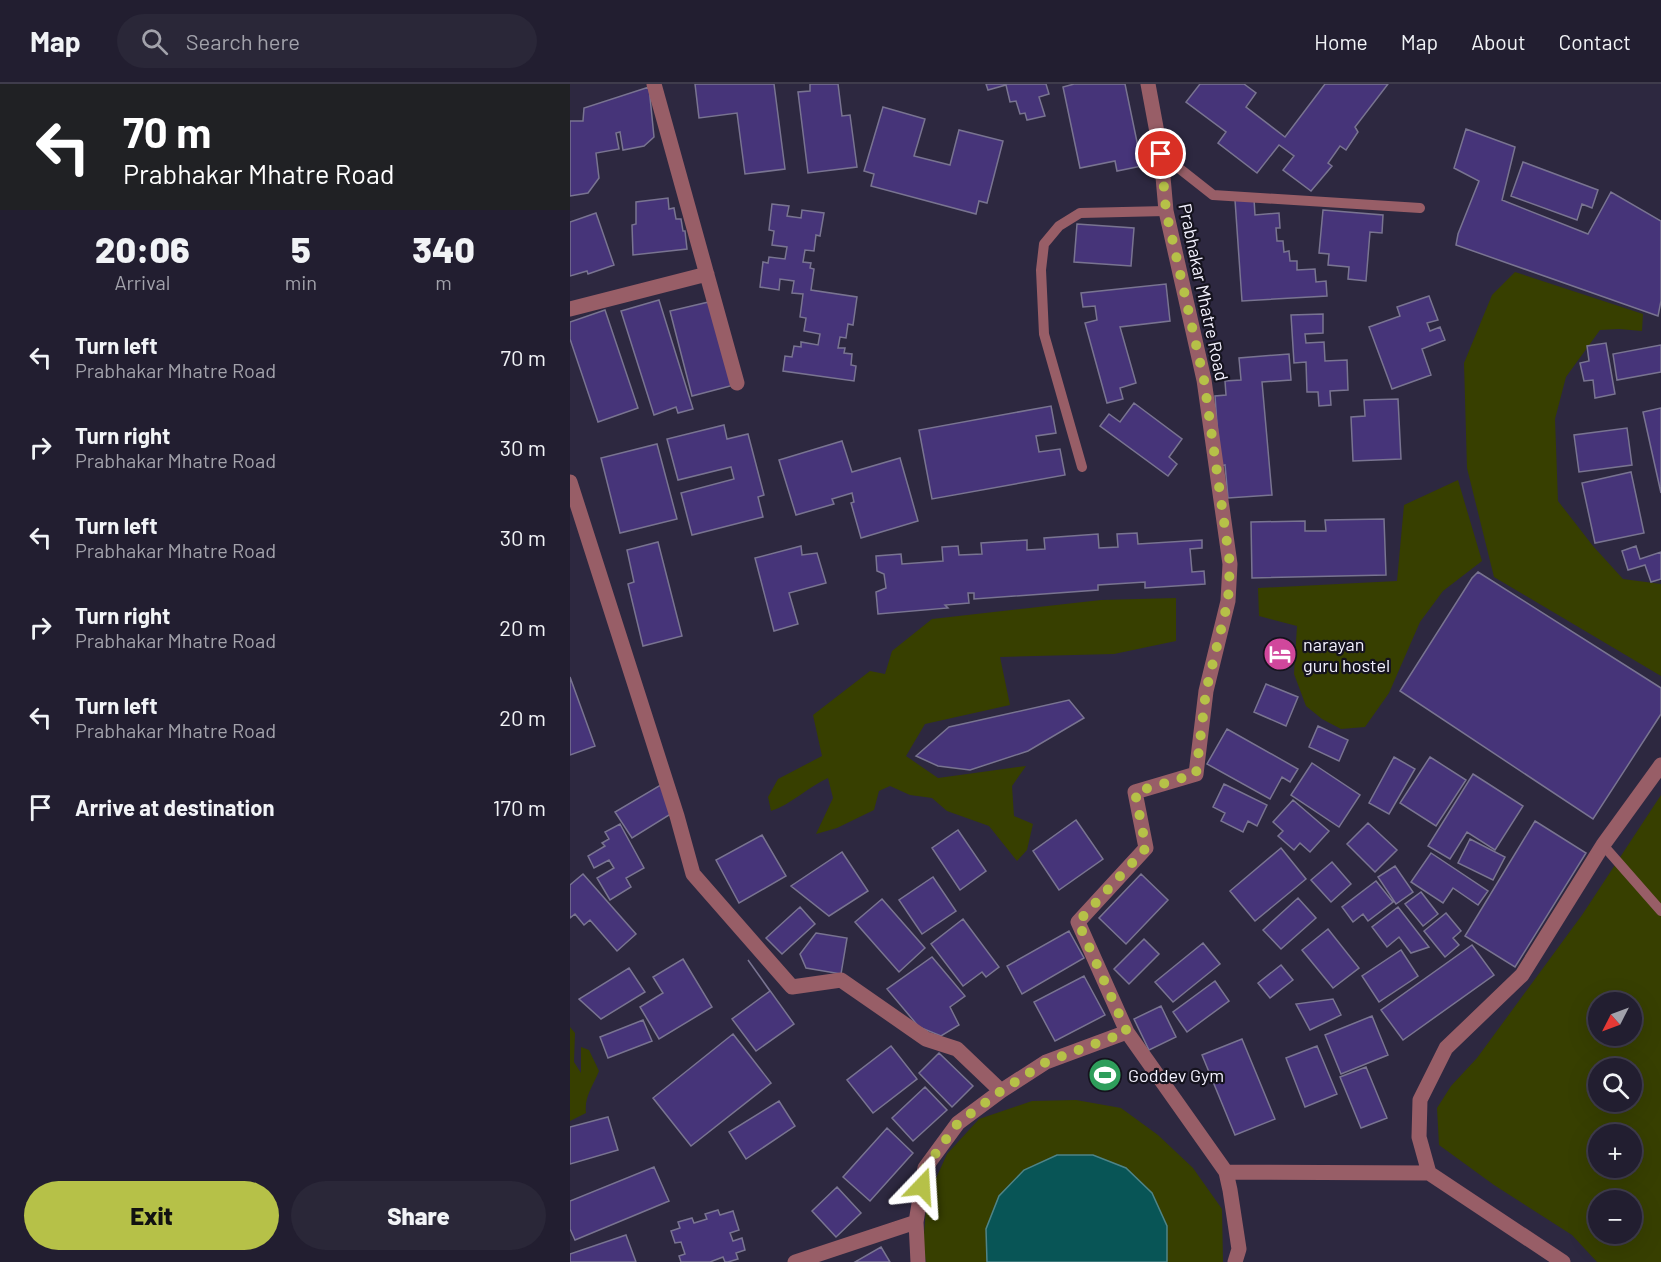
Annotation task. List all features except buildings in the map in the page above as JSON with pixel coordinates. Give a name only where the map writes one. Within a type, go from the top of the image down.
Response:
[{"type":"street","points":[[654,84],[737,383]]},
{"type":"street","name":"Prabhakar Mhatre Road","points":[[1127,1032],[1078,922],[1146,848],[1135,792],[1196,774],[1206,691],[1228,601],[1230,564],[1204,380],[1166,211],[1161,154],[1148,84]]},
{"type":"street","points":[[570,309],[707,274]]},
{"type":"street","points":[[570,482],[677,816],[693,874],[792,987],[841,980],[926,1040],[957,1049],[1001,1091]]},
{"type":"street","points":[[1429,1173],[1419,1137],[1420,1100],[1446,1048],[1522,975],[1602,845],[1661,765]]},
{"type":"street","points":[[918,1262],[916,1222],[925,1168],[958,1123],[1001,1091],[1046,1062],[1127,1032],[1226,1172],[1239,1249],[1235,1262]]},
{"type":"street","points":[[1226,1172],[1429,1173],[1563,1262]]},
{"type":"street","points":[[795,1262],[916,1222]]},
{"type":"lane","points":[[1161,154],[1213,195],[1420,208]]},
{"type":"lane","points":[[1082,467],[1044,334],[1041,270],[1044,244],[1059,226],[1080,213],[1166,211]]},
{"type":"lane","points":[[1602,845],[1661,911]]},
{"type":"shaded area","points":[[1515,272],[1643,314],[1642,331],[1600,330],[1566,377],[1555,419],[1558,501],[1593,546],[1623,579],[1661,584],[1661,676],[1494,577],[1467,468],[1464,363],[1492,295]]},
{"type":"shaded area","points":[[1458,480],[1482,561],[1443,591],[1420,622],[1389,693],[1365,727],[1341,729],[1322,719],[1306,706],[1294,674],[1297,626],[1259,616],[1258,588],[1397,581],[1404,505]]},
{"type":"shaded area","points":[[1176,598],[1176,641],[1114,654],[1000,657],[1010,705],[925,724],[906,756],[938,778],[1026,766],[1012,786],[1014,816],[1033,824],[1027,850],[1017,861],[989,826],[947,811],[932,798],[910,795],[890,786],[879,791],[874,810],[837,828],[816,834],[833,798],[828,778],[771,811],[768,797],[778,779],[822,756],[813,715],[870,671],[885,674],[892,651],[932,619],[1101,600]]},
{"type":"shaded area","points":[[1661,795],[1661,1262],[1597,1262],[1572,1235],[1494,1185],[1439,1145],[1437,1108],[1451,1086],[1477,1058],[1582,915]]},
{"type":"shaded area","points":[[570,1027],[575,1033],[574,1062],[581,1073],[581,1047],[589,1050],[599,1071],[588,1097],[586,1113],[570,1121]]},
{"type":"shaded area","points":[[1076,1100],[1121,1108],[1158,1135],[1193,1168],[1222,1209],[1223,1262],[926,1262],[923,1246],[927,1198],[947,1154],[979,1119],[1032,1101]]},
{"type":"shaded area","points":[[1057,1155],[1093,1155],[1126,1168],[1152,1193],[1167,1226],[1167,1262],[987,1262],[986,1229],[999,1196],[1024,1170]]},
{"type":"place","name":"narayan guru hostel","points":[[1280,654]]},
{"type":"place","name":"Goddev Gym","points":[[1105,1075]]},
{"type":"route","points":[[922,1186],[925,1168],[958,1123],[1001,1091],[1046,1062],[1127,1032],[1078,922],[1146,848],[1135,792],[1196,774],[1206,691],[1228,601],[1230,564],[1204,380],[1166,211],[1161,154]]}]
